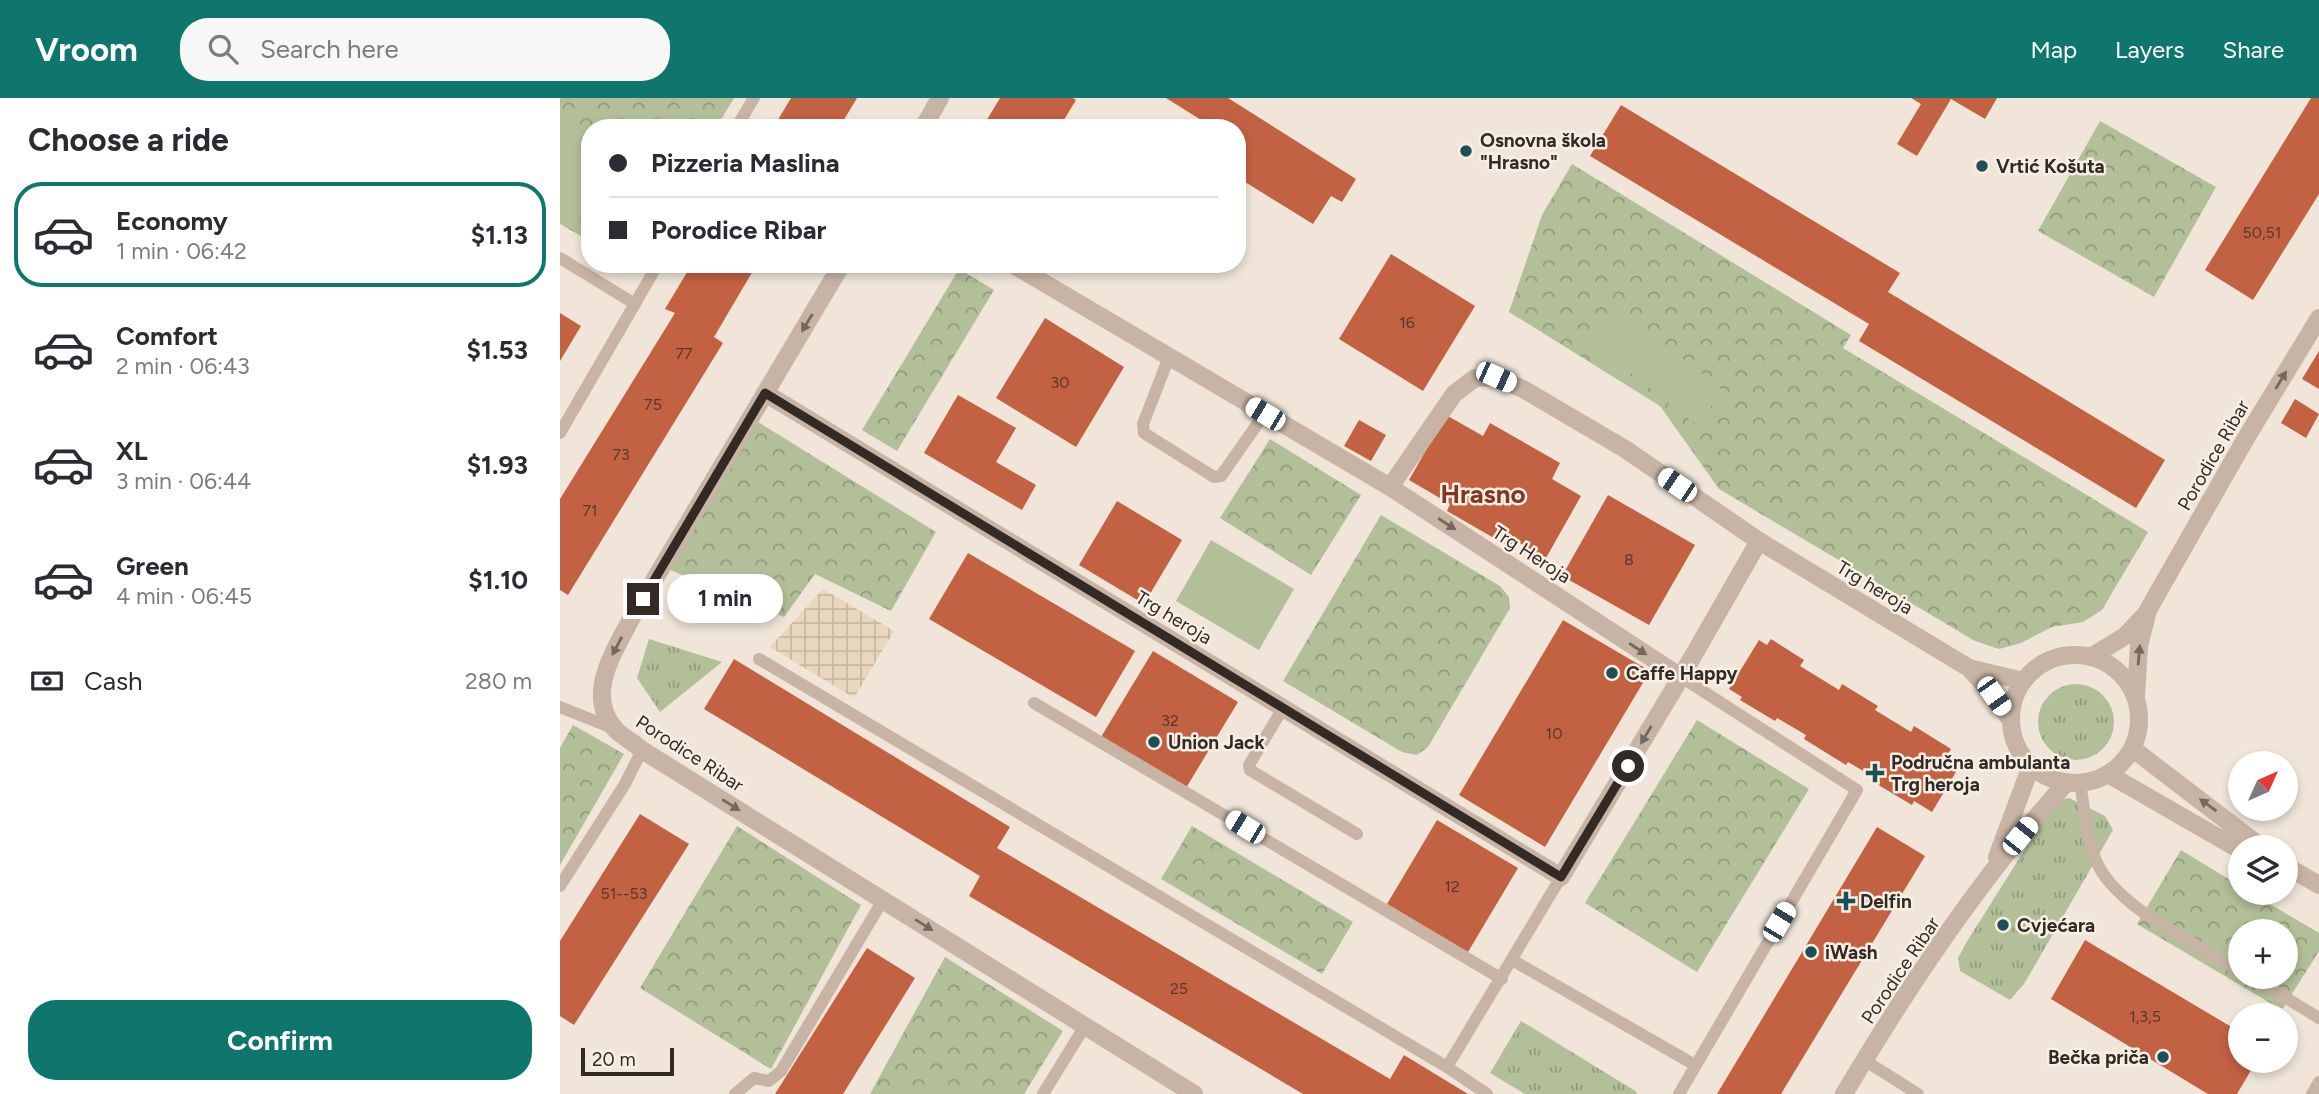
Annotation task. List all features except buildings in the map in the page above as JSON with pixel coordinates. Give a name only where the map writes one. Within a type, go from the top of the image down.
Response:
[{"type":"street","points":[[928,119],[940,98]]},
{"type":"street","name":"Porodice Ribar","points":[[837,273],[631,619],[605,669],[604,708],[615,729],[642,750],[1194,1094]]},
{"type":"street","name":"Trg Heroja","points":[[1027,273],[1390,487],[1681,677]]},
{"type":"street","name":"Porodice Ribar","points":[[2091,657],[2125,636],[2146,614],[2246,438],[2319,318]]},
{"type":"street","name":"Trg heroja","points":[[1390,487],[1454,394],[1475,378],[1496,377],[1523,389],[1625,449],[1759,541],[1969,668],[2010,719]]},
{"type":"street","name":"Trg heroja","points":[[765,393],[1561,877]]},
{"type":"street","points":[[1561,877],[1759,541]]},
{"type":"street","name":"Porodice Ribar","points":[[2136,696],[2139,646],[2146,614]]},
{"type":"street","points":[[2076,654],[2091,657],[2109,664],[2121,674],[2136,696],[2138,734],[2133,749],[2108,775],[2095,781],[2073,783],[2053,780],[2031,766],[2014,739],[2010,719],[2013,701],[2023,681],[2043,663],[2059,656],[2076,654]]},
{"type":"street","name":"Trg heroja","points":[[1969,668],[2023,681]]},
{"type":"street","points":[[2133,749],[2246,835]]},
{"type":"street","name":"Porodice Ribar","points":[[1993,870],[2031,766]]},
{"type":"street","points":[[2108,775],[2228,843]]},
{"type":"street","name":"Porodice Ribar","points":[[1844,1094],[1864,1060],[1993,870],[2073,783]]},
{"type":"street","points":[[2298,873],[2319,885]]},
{"type":"lane","points":[[741,119],[754,98]]},
{"type":"lane","points":[[560,258],[581,271]]},
{"type":"lane","points":[[584,273],[635,304]]},
{"type":"lane","points":[[560,433],[653,273]]},
{"type":"lane","points":[[1169,357],[1143,424],[1144,433],[1214,477],[1221,476],[1265,414]]},
{"type":"lane","points":[[759,659],[1447,1067],[1487,1094]]},
{"type":"lane","points":[[1679,1094],[1857,790],[1681,677]]},
{"type":"lane","points":[[1034,703],[1502,979]]},
{"type":"lane","points":[[1283,708],[1249,765],[1250,770],[1357,834]]},
{"type":"lane","points":[[562,714],[615,729]]},
{"type":"lane","points":[[560,886],[625,783],[642,750]]},
{"type":"lane","points":[[2073,783],[2100,869],[2115,888],[2135,907],[2228,964]]},
{"type":"lane","points":[[1447,1067],[1561,877]]},
{"type":"lane","points":[[735,1094],[754,1078],[769,1081],[781,1070],[883,900]]},
{"type":"lane","points":[[1512,960],[1695,1065]]},
{"type":"lane","points":[[2271,989],[2319,1018]]},
{"type":"lane","points":[[1043,1094],[1085,1026]]},
{"type":"lane","points":[[1864,1060],[1917,1094]]},
{"type":"lane","points":[[2312,1094],[2319,1083]]},
{"type":"green space","points":[[560,98],[734,98],[721,119],[581,119],[581,236],[560,224]]},
{"type":"green space","points":[[2100,121],[2216,187],[2154,297],[2038,231]]},
{"type":"green space","points":[[560,124],[581,137],[581,216],[560,205]]},
{"type":"green space","points":[[1572,164],[1851,335],[1843,348],[2148,532],[2102,610],[2083,622],[2052,627],[2021,643],[1999,649],[1975,641],[1719,489],[1660,406],[1509,312],[1542,215]]},
{"type":"green space","points":[[957,273],[966,273],[994,290],[897,451],[862,430]]},
{"type":"green space","points":[[1615,305],[1725,392],[1694,423],[1584,336]]},
{"type":"green space","points":[[758,422],[936,532],[891,611],[815,574],[784,617],[668,569]]},
{"type":"green space","points":[[1270,439],[1361,495],[1311,575],[1220,518]]},
{"type":"green space","points":[[1381,515],[1500,586],[1509,597],[1510,608],[1428,747],[1417,755],[1402,752],[1283,681]]},
{"type":"green space","points":[[1211,540],[1294,589],[1259,650],[1176,601]]},
{"type":"green space","points":[[649,639],[722,662],[660,712],[637,678]]},
{"type":"green space","points":[[2084,684],[2097,690],[2108,701],[2114,714],[2112,737],[2097,754],[2084,760],[2068,760],[2055,754],[2040,737],[2038,714],[2044,701],[2061,686]]},
{"type":"green space","points":[[1697,720],[1809,789],[1697,972],[1585,903]]},
{"type":"green space","points":[[573,725],[624,754],[560,865],[560,748]]},
{"type":"green space","points":[[2069,798],[2105,816],[2113,830],[2024,984],[2010,1000],[1960,971],[1958,958],[2056,800]]},
{"type":"green space","points":[[737,826],[861,905],[771,1069],[640,988]]},
{"type":"green space","points":[[1192,826],[1353,922],[1322,974],[1161,879]]},
{"type":"green space","points":[[2181,850],[2228,879],[2228,905],[2271,905],[2295,919],[2228,919],[2228,978],[2137,924]]},
{"type":"green space","points":[[2298,921],[2319,933],[2319,951],[2298,984]]},
{"type":"green space","points":[[945,957],[1063,1031],[1024,1094],[870,1094]]},
{"type":"green space","points":[[2247,989],[2295,989],[2286,1003],[2270,1003]]},
{"type":"green space","points":[[1521,1021],[1637,1092],[1636,1094],[1525,1094],[1490,1073]]},
{"type":"shaded area","points":[[823,589],[894,631],[854,698],[770,647]]},
{"type":"place","name":"Osnovna škola \"Hrasno\"","points":[[1466,151]]},
{"type":"place","name":"Vrtić Košuta","points":[[1982,166]]},
{"type":"place","name":"Caffe Happy","points":[[1612,673]]},
{"type":"place","name":"Union Jack","points":[[1154,742]]},
{"type":"place","name":"Područna ambulanta Trg heroja","points":[[1875,773]]},
{"type":"place","name":"Delfin","points":[[1846,901]]},
{"type":"place","name":"Cvjećara","points":[[2003,925]]},
{"type":"place","name":"iWash","points":[[1811,952]]},
{"type":"place","name":"Bečka priča","points":[[2163,1057]]},
{"type":"district","name":"Hrasno","points":[[1483,494]]},
{"type":"route","points":[[643,599],[765,393],[1561,877],[1628,766]]}]
